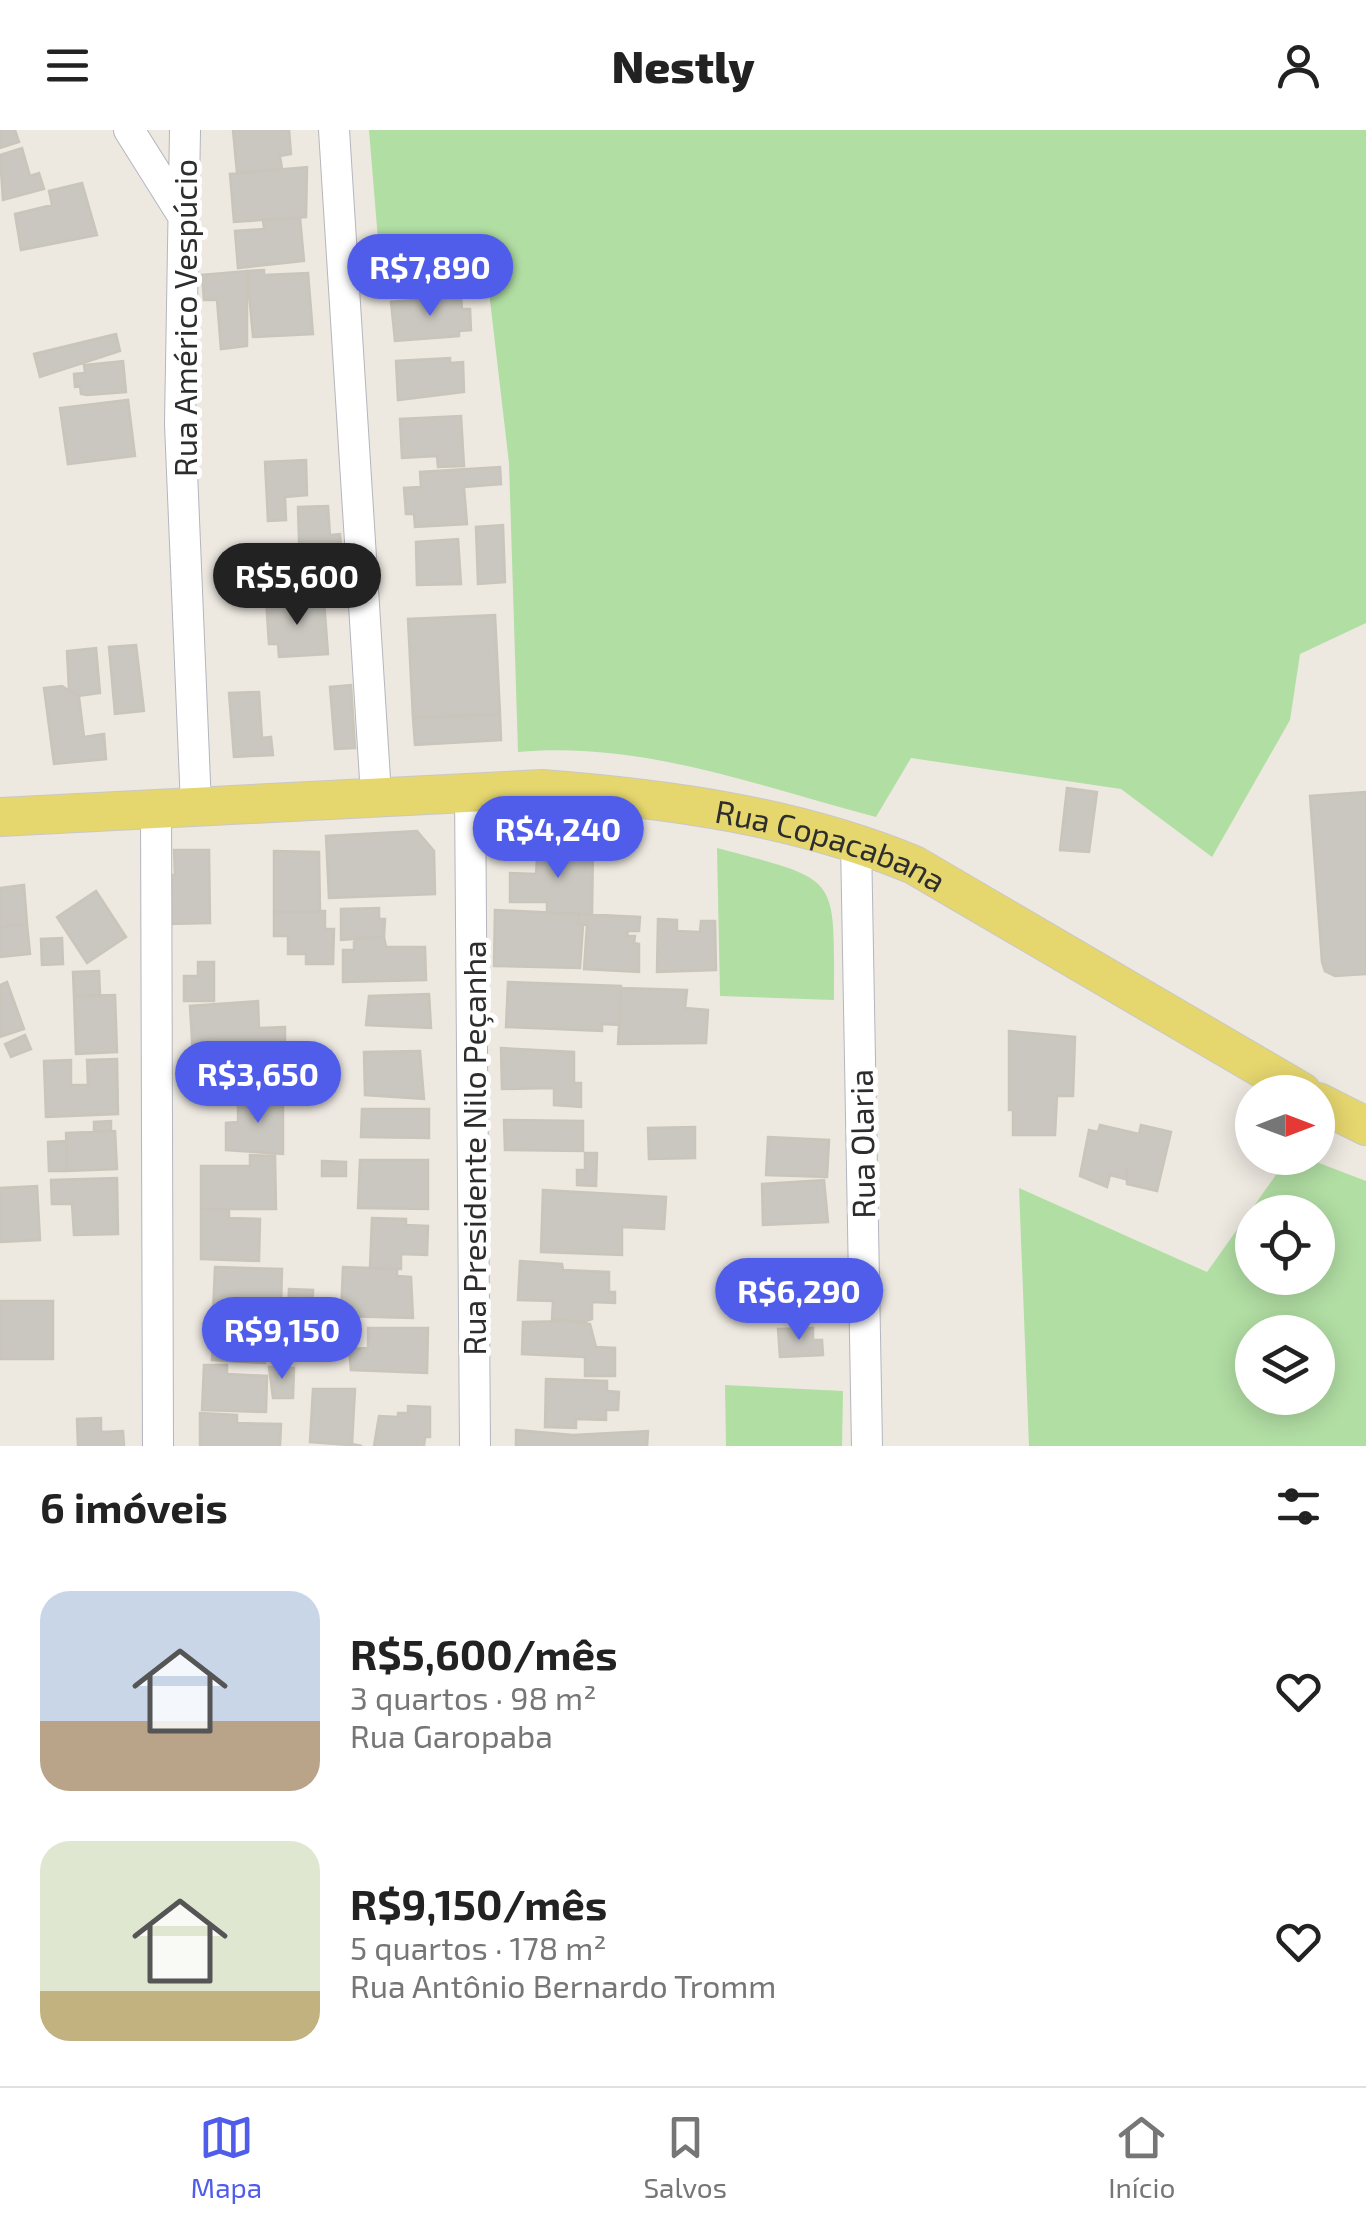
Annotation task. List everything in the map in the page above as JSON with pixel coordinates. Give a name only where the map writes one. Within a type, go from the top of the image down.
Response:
[{"type":"main road","name":"Rua Copacabana","points":[[0,817],[470,790],[630,796],[782,821],[856,841],[914,864],[1273,1075]]},
{"type":"main road","points":[[1335,1110],[1366,1126]]},
{"type":"street","points":[[130,130],[183,216]]},
{"type":"street","name":"Rua Américo Vespúcio","points":[[185,130],[180,424],[196,806]]},
{"type":"street","points":[[334,130],[376,795]]},
{"type":"street","name":"Rua Presidente Nilo Peçanha","points":[[470,790],[475,1446]]},
{"type":"street","points":[[156,808],[158,1446]]},
{"type":"street","name":"Rua Olaria","points":[[856,841],[867,1446]]},
{"type":"green space","points":[[369,130],[1366,130],[1366,623],[1300,654],[1290,720],[1212,857],[1121,789],[911,758],[876,817],[655,760],[564,750],[518,752],[509,463],[484,249],[390,254],[378,240]]},
{"type":"green space","points":[[717,848],[788,868],[809,877],[822,889],[830,905],[833,927],[834,1000],[720,996]]},
{"type":"green space","points":[[1335,1169],[1366,1181],[1366,1446],[1029,1446],[1019,1188],[1207,1272],[1235,1233],[1235,1295],[1335,1295],[1335,1195],[1262,1195],[1276,1175],[1335,1175]]},
{"type":"green space","points":[[725,1385],[843,1391],[842,1446],[726,1446]]},
{"type":"building","points":[[0,130],[15,130],[19,142],[0,148]]},
{"type":"building","points":[[233,130],[289,130],[291,154],[280,156],[282,169],[237,173]]},
{"type":"building","points":[[22,148],[30,176],[39,173],[44,189],[3,200],[0,155]]},
{"type":"building","points":[[307,167],[306,217],[234,222],[230,174]]},
{"type":"building","points":[[82,183],[97,235],[21,250],[15,214],[52,205],[49,191]]},
{"type":"building","points":[[300,218],[304,261],[238,268],[235,231],[264,229],[263,220]]},
{"type":"building","points":[[264,270],[264,275],[308,273],[313,334],[253,337],[247,271]]},
{"type":"building","points":[[247,271],[247,346],[221,349],[217,300],[204,300],[202,275]]},
{"type":"building","points":[[461,296],[462,309],[470,309],[471,330],[459,331],[459,336],[395,341],[391,302]]},
{"type":"building","points":[[116,334],[120,351],[40,377],[34,354]]},
{"type":"building","points":[[450,358],[450,363],[463,362],[464,392],[398,400],[396,361]]},
{"type":"building","points":[[123,361],[126,392],[87,395],[81,394],[80,386],[75,387],[74,374],[85,373],[84,365]]},
{"type":"building","points":[[128,400],[135,456],[68,464],[60,408]]},
{"type":"building","points":[[461,416],[464,466],[438,467],[437,456],[402,458],[400,419]]},
{"type":"building","points":[[306,460],[307,495],[285,497],[286,520],[268,521],[265,462]]},
{"type":"building","points":[[500,467],[501,484],[464,487],[467,524],[415,527],[414,514],[406,514],[404,488],[421,487],[420,472]]},
{"type":"building","points":[[328,506],[330,535],[340,534],[343,570],[300,573],[298,507]]},
{"type":"building","points":[[503,525],[505,582],[478,584],[476,527]]},
{"type":"building","points":[[458,539],[461,584],[417,585],[416,542]]},
{"type":"building","points":[[266,598],[281,598],[281,604],[324,601],[328,654],[279,657],[278,644],[269,644]]},
{"type":"building","points":[[495,615],[500,714],[413,718],[408,619]]},
{"type":"building","points":[[136,645],[144,711],[115,714],[109,647]]},
{"type":"building","points":[[96,648],[100,693],[78,696],[69,690],[67,651]]},
{"type":"building","points":[[351,685],[355,748],[335,749],[330,687]]},
{"type":"building","points":[[62,686],[79,697],[84,737],[104,734],[106,759],[54,764],[44,688]]},
{"type":"building","points":[[259,692],[262,738],[271,737],[273,755],[234,757],[229,693]]},
{"type":"building","points":[[500,714],[501,740],[415,745],[413,718]]},
{"type":"building","points":[[1067,788],[1097,792],[1089,852],[1060,850]]},
{"type":"building","points":[[1366,792],[1366,974],[1335,976],[1325,971],[1322,962],[1310,796]]},
{"type":"building","points":[[417,831],[434,851],[435,894],[329,898],[326,836]]},
{"type":"building","points":[[538,846],[593,848],[592,914],[547,913],[547,902],[510,902],[510,873],[536,874]]},
{"type":"building","points":[[174,850],[209,850],[210,923],[167,924],[166,875],[175,875]]},
{"type":"building","points":[[274,851],[319,852],[320,912],[274,912]]},
{"type":"building","points":[[24,885],[27,924],[0,927],[0,888]]},
{"type":"building","points":[[96,891],[126,937],[87,963],[57,917]]},
{"type":"building","points":[[379,908],[379,919],[385,919],[384,937],[341,940],[341,909]]},
{"type":"building","points":[[495,910],[579,914],[578,924],[583,925],[580,968],[494,966]]},
{"type":"building","points":[[325,911],[325,929],[334,929],[333,964],[306,964],[306,954],[288,954],[288,936],[274,936],[274,912]]},
{"type":"building","points":[[579,914],[640,917],[639,931],[628,931],[627,936],[635,936],[634,943],[639,944],[639,972],[584,969],[587,925],[578,924]]},
{"type":"building","points":[[658,919],[677,920],[677,931],[700,932],[701,921],[715,921],[716,970],[657,972]]},
{"type":"building","points":[[27,924],[30,954],[0,957],[0,927]]},
{"type":"building","points":[[384,937],[386,947],[425,947],[426,980],[343,982],[343,950],[354,950],[354,938]]},
{"type":"building","points":[[62,938],[63,964],[42,965],[41,939]]},
{"type":"building","points":[[198,962],[214,962],[214,1001],[184,1001],[184,976],[198,976]]},
{"type":"building","points":[[99,971],[100,996],[74,996],[73,972]]},
{"type":"building","points":[[7,982],[24,1029],[0,1037],[0,985]]},
{"type":"building","points":[[508,982],[621,986],[620,1025],[602,1024],[602,1031],[506,1027]]},
{"type":"building","points":[[621,988],[687,990],[685,1008],[708,1010],[706,1043],[618,1044]]},
{"type":"building","points":[[429,994],[431,1028],[366,1025],[369,996]]},
{"type":"building","points":[[115,995],[117,1052],[76,1054],[74,996]]},
{"type":"building","points":[[258,1001],[259,1028],[285,1027],[285,1051],[193,1056],[190,1006]]},
{"type":"building","points":[[1009,1031],[1075,1037],[1073,1096],[1057,1096],[1055,1135],[1013,1135],[1013,1110],[1009,1110]]},
{"type":"building","points":[[25,1035],[31,1049],[11,1057],[5,1044]]},
{"type":"building","points":[[501,1048],[574,1052],[574,1083],[581,1083],[581,1107],[554,1105],[554,1088],[502,1089]]},
{"type":"building","points":[[420,1051],[424,1099],[365,1095],[364,1052]]},
{"type":"building","points":[[301,1057],[302,1092],[232,1093],[232,1060]]},
{"type":"building","points":[[117,1059],[118,1114],[46,1117],[44,1061],[71,1060],[71,1085],[88,1085],[87,1060]]},
{"type":"building","points":[[246,1095],[283,1096],[283,1154],[226,1150],[226,1123],[238,1122],[238,1104],[247,1104]]},
{"type":"building","points":[[362,1109],[429,1109],[429,1138],[361,1137]]},
{"type":"building","points":[[504,1120],[583,1121],[583,1151],[505,1150]]},
{"type":"building","points":[[111,1121],[111,1131],[94,1131],[94,1122]]},
{"type":"building","points":[[1100,1125],[1139,1134],[1141,1125],[1171,1132],[1157,1191],[1127,1184],[1127,1169],[1125,1179],[1110,1175],[1107,1187],[1080,1176],[1089,1130],[1098,1132]]},
{"type":"building","points":[[695,1127],[695,1158],[649,1159],[648,1128]]},
{"type":"building","points":[[115,1131],[117,1169],[67,1171],[66,1133]]},
{"type":"building","points":[[768,1137],[829,1140],[827,1177],[766,1175]]},
{"type":"building","points":[[66,1141],[67,1171],[49,1171],[48,1142]]},
{"type":"building","points":[[585,1153],[597,1153],[596,1186],[577,1185],[577,1170],[585,1170]]},
{"type":"building","points":[[250,1155],[275,1156],[276,1209],[201,1209],[201,1166],[250,1166]]},
{"type":"building","points":[[360,1160],[428,1160],[428,1209],[358,1208]]},
{"type":"building","points":[[322,1161],[346,1162],[346,1176],[322,1176]]},
{"type":"building","points":[[117,1178],[118,1234],[74,1235],[72,1204],[52,1204],[51,1180]]},
{"type":"building","points":[[824,1180],[828,1222],[763,1225],[762,1184]]},
{"type":"building","points":[[37,1186],[40,1240],[0,1242],[0,1188]]},
{"type":"building","points":[[543,1190],[666,1197],[664,1229],[622,1227],[622,1255],[541,1252]]},
{"type":"building","points":[[201,1209],[229,1210],[229,1218],[260,1219],[259,1261],[201,1259]]},
{"type":"building","points":[[372,1218],[406,1219],[406,1225],[428,1226],[427,1255],[401,1254],[401,1269],[370,1268]]},
{"type":"building","points":[[520,1261],[562,1264],[563,1270],[609,1272],[609,1292],[615,1292],[615,1303],[592,1302],[592,1319],[583,1322],[552,1319],[553,1301],[518,1300]]},
{"type":"building","points":[[215,1267],[282,1269],[281,1308],[242,1305],[241,1315],[213,1313]]},
{"type":"building","points":[[343,1267],[397,1269],[397,1276],[411,1277],[413,1318],[341,1316]]},
{"type":"building","points":[[805,1278],[806,1287],[830,1285],[832,1304],[811,1311],[771,1313],[769,1279]]},
{"type":"building","points":[[289,1289],[313,1290],[312,1318],[288,1317]]},
{"type":"building","points":[[0,1301],[53,1301],[53,1359],[0,1359]]},
{"type":"building","points":[[215,1317],[243,1319],[242,1328],[267,1330],[265,1363],[212,1360]]},
{"type":"building","points":[[523,1322],[590,1324],[596,1347],[615,1348],[615,1376],[585,1376],[585,1357],[522,1354]]},
{"type":"building","points":[[368,1328],[428,1328],[427,1373],[351,1370],[349,1349],[368,1348]]},
{"type":"building","points":[[813,1328],[813,1340],[822,1340],[823,1355],[780,1357],[778,1329]]},
{"type":"building","points":[[204,1365],[227,1365],[227,1374],[267,1376],[266,1412],[202,1410]]},
{"type":"building","points":[[269,1367],[294,1368],[293,1398],[273,1398]]},
{"type":"building","points":[[546,1379],[607,1381],[607,1391],[619,1392],[618,1410],[606,1410],[606,1420],[576,1419],[576,1428],[545,1427]]},
{"type":"building","points":[[313,1389],[355,1389],[352,1444],[362,1446],[310,1442]]},
{"type":"building","points":[[408,1406],[430,1407],[430,1437],[425,1437],[424,1446],[374,1446],[379,1416],[398,1417],[398,1413],[408,1413]]},
{"type":"building","points":[[200,1413],[237,1415],[237,1423],[281,1424],[280,1446],[200,1446]]},
{"type":"building","points":[[101,1418],[101,1432],[123,1431],[124,1446],[78,1446],[77,1419]]},
{"type":"building","points":[[516,1430],[573,1435],[648,1431],[647,1446],[516,1446]]}]
